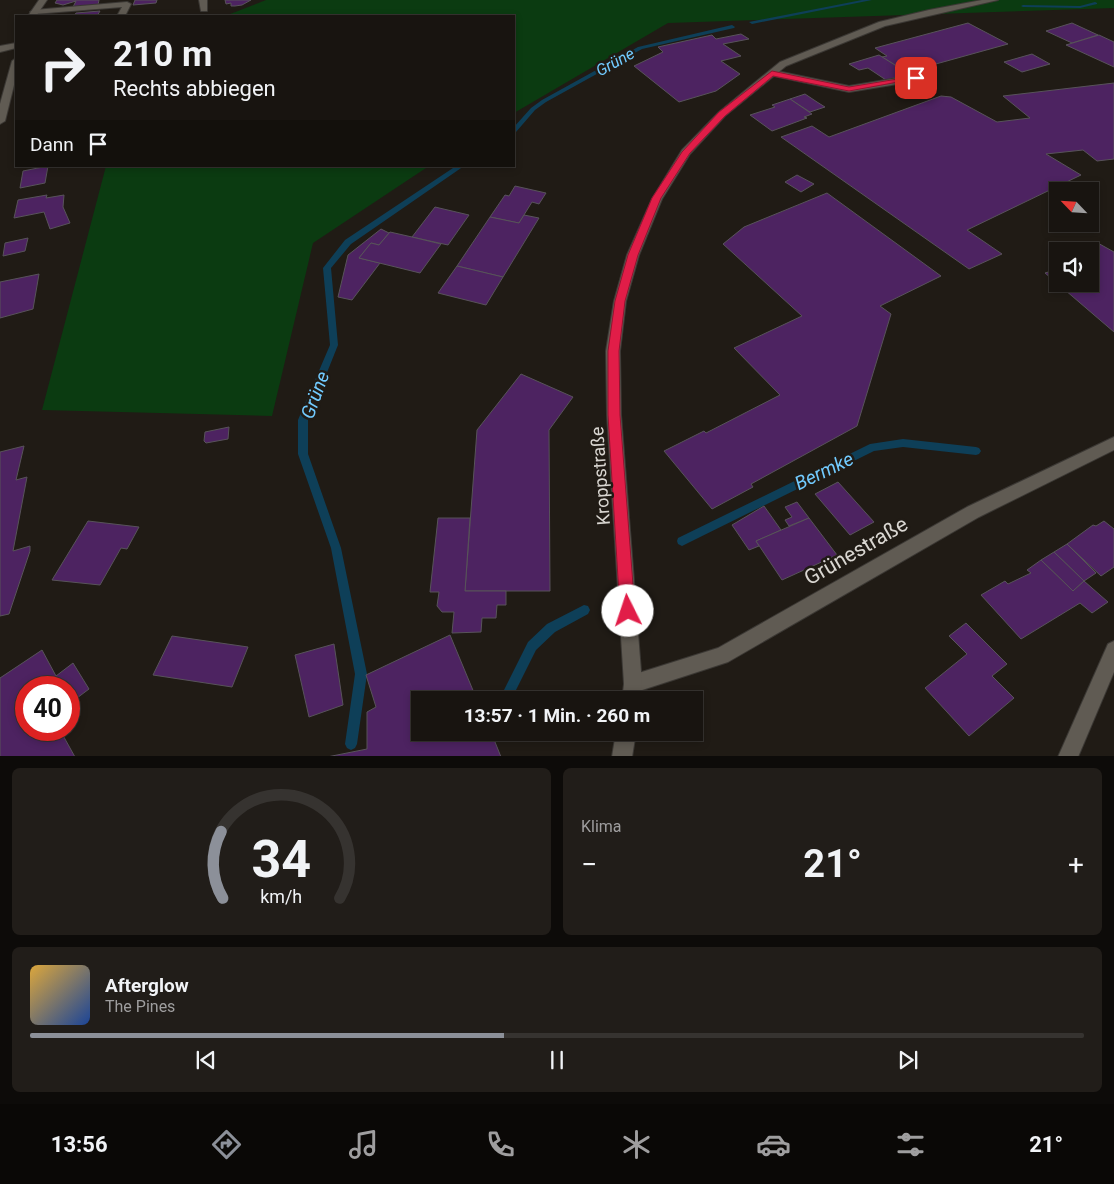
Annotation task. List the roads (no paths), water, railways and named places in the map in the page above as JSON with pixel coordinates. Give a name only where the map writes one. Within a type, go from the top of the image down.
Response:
[{"type":"street","points":[[33,14],[43,0]]},
{"type":"street","points":[[203,0],[204,9]]},
{"type":"street","name":"Kroppstraße","points":[[632,691],[614,415],[613,351],[620,301],[633,255],[657,198],[686,152],[722,114],[783,64],[882,24],[937,10],[994,0]]},
{"type":"street","points":[[33,14],[127,4],[122,15]]},
{"type":"street","points":[[0,48],[15,46]]},
{"type":"street","points":[[0,121],[15,65]]},
{"type":"street","points":[[772,73],[849,89],[916,78]]},
{"type":"street","name":"Grünestraße","points":[[634,691],[722,656],[973,512],[1114,443]]},
{"type":"street","points":[[1068,756],[1114,650]]},
{"type":"street","points":[[622,756],[624,741]]},
{"type":"waterway","name":"Grüne","points":[[752,22],[870,0]]},
{"type":"waterway","name":"Grüne","points":[[1023,6],[1080,7],[1095,3]]},
{"type":"waterway","name":"Grüne","points":[[515,130],[533,109],[544,101],[640,48],[732,27]]},
{"type":"waterway","name":"Grüne","points":[[351,744],[361,674],[336,548],[303,454],[303,420],[334,345],[327,268],[348,242],[460,167]]},
{"type":"waterway","name":"Bermke","points":[[682,541],[873,447],[903,443],[976,451]]},
{"type":"waterway","name":"Bermke","points":[[510,691],[532,646],[551,628],[584,610]]}]
